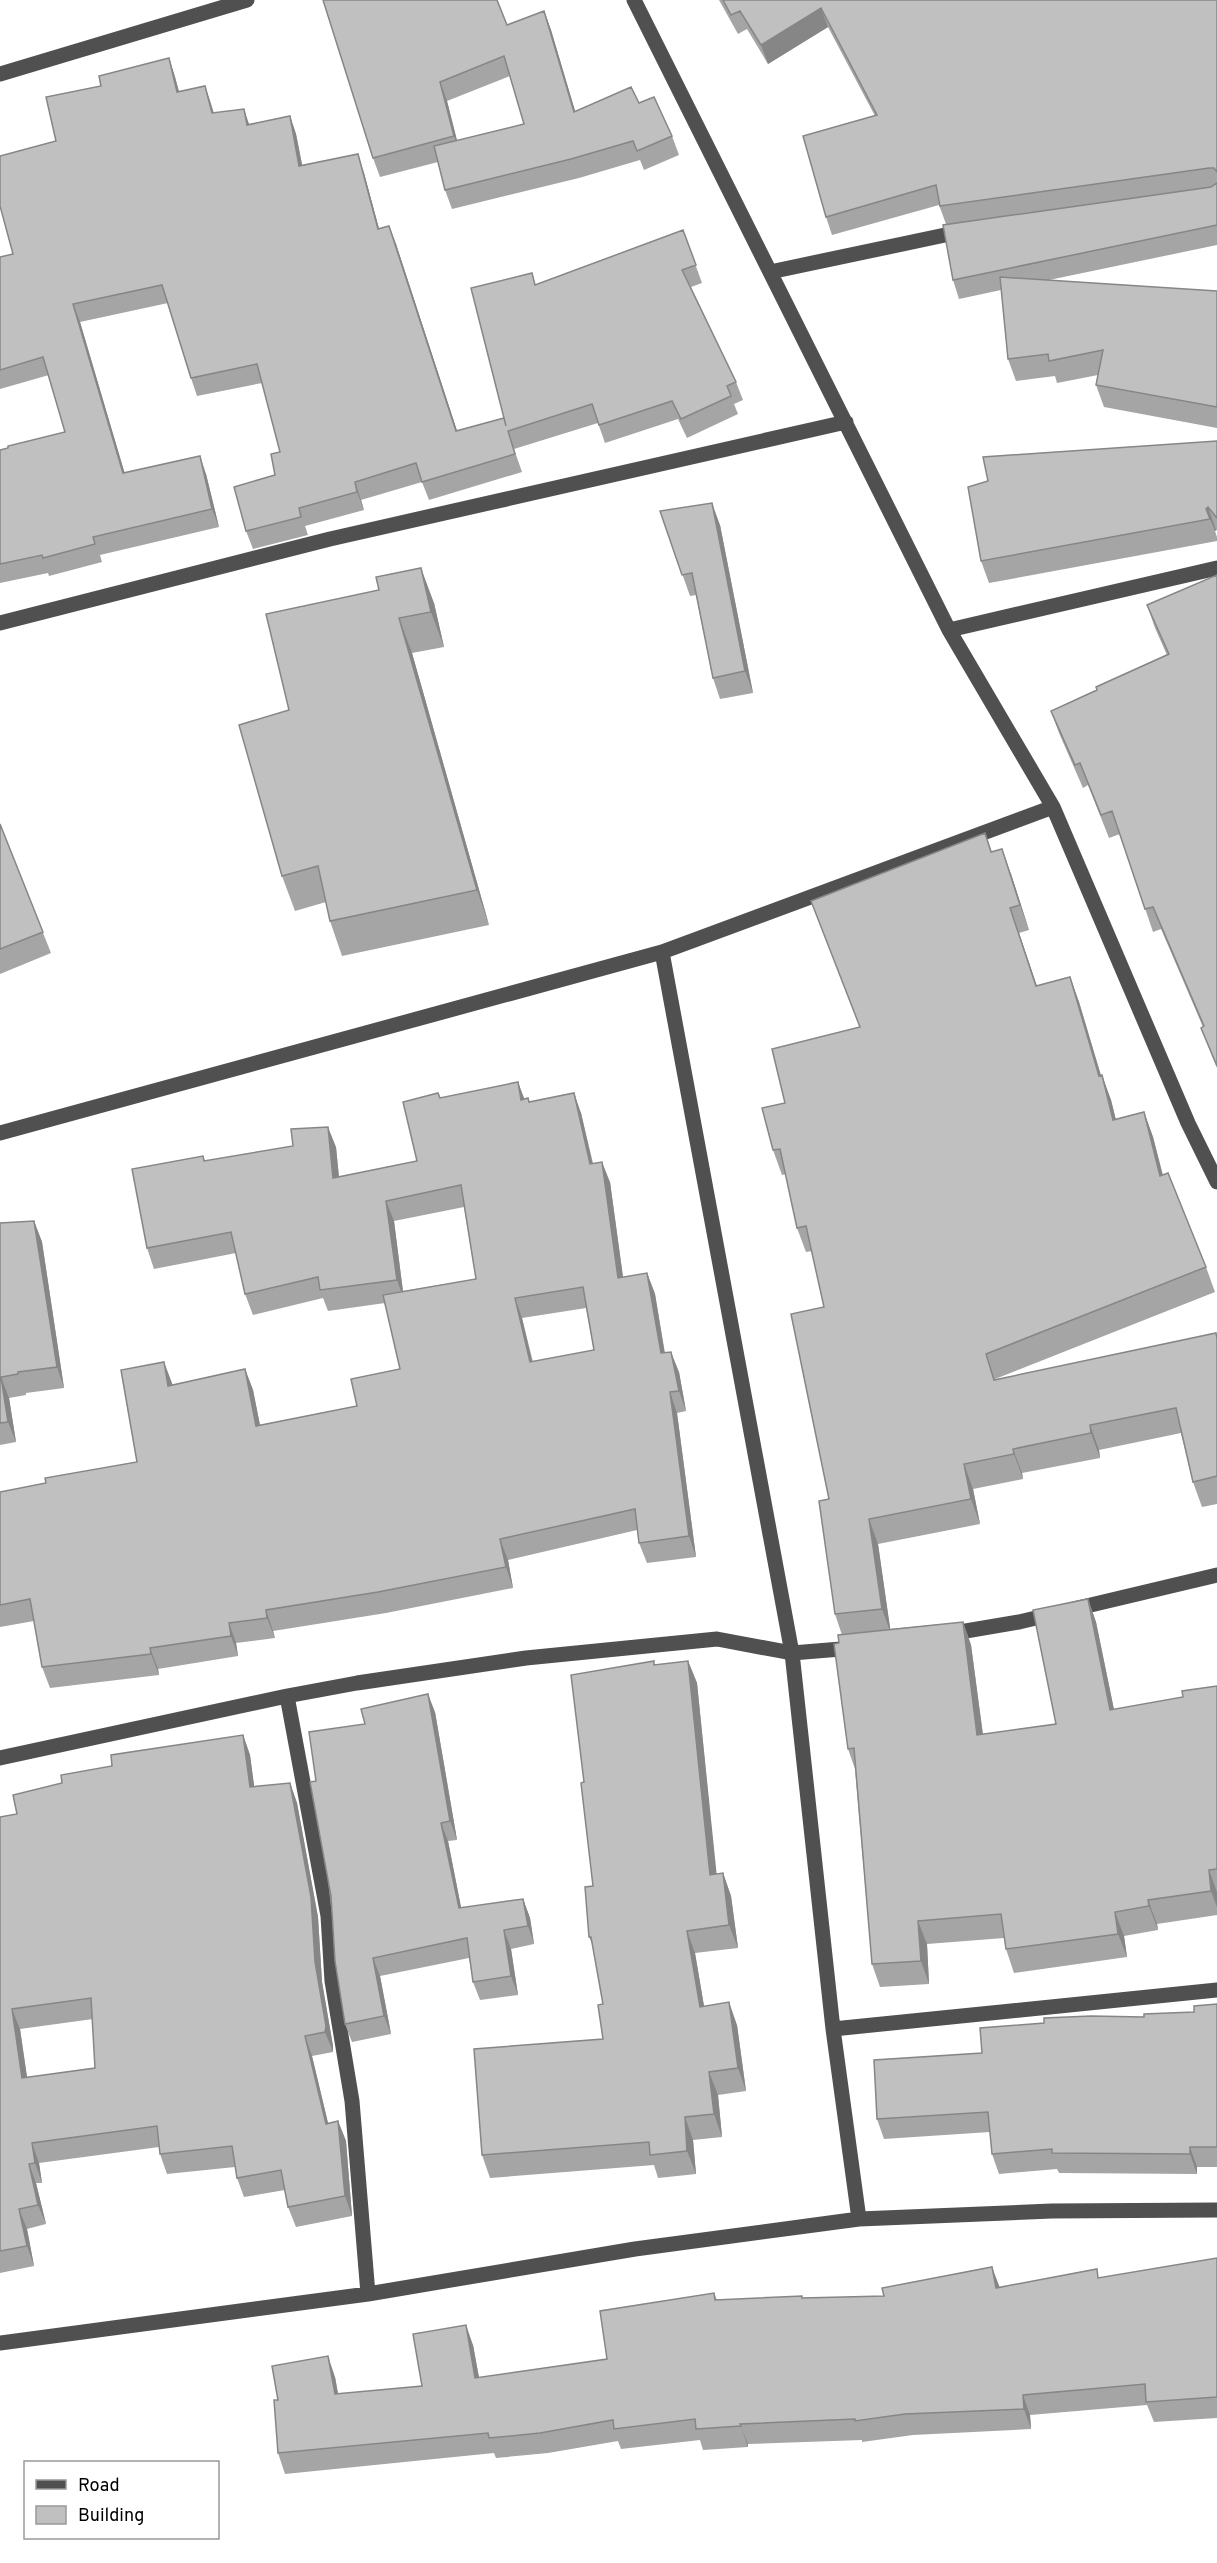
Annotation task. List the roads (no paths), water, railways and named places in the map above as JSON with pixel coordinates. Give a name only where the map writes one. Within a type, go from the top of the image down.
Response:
[{"type":"street","points":[[0,74],[247,0]]},
{"type":"street","points":[[634,0],[949,630],[1053,807],[1188,1123],[1217,1182]]},
{"type":"street","points":[[770,272],[980,229]]},
{"type":"street","points":[[0,623],[330,539],[846,422]]},
{"type":"street","points":[[949,630],[1217,568]]},
{"type":"street","points":[[0,1133],[662,952],[1053,807]]},
{"type":"street","points":[[662,952],[792,1653],[833,2029],[859,2219]]},
{"type":"street","points":[[928,1637],[1019,1622],[1217,1575]]},
{"type":"street","points":[[0,1758],[287,1696],[357,1683],[526,1658],[717,1639],[792,1653],[872,1647]]},
{"type":"street","points":[[287,1696],[328,1916],[332,1981],[352,2101],[368,2294]]},
{"type":"street","points":[[833,2029],[1217,1990]]},
{"type":"street","points":[[0,2343],[368,2294],[635,2249],[859,2219],[1052,2211],[1217,2210]]}]
